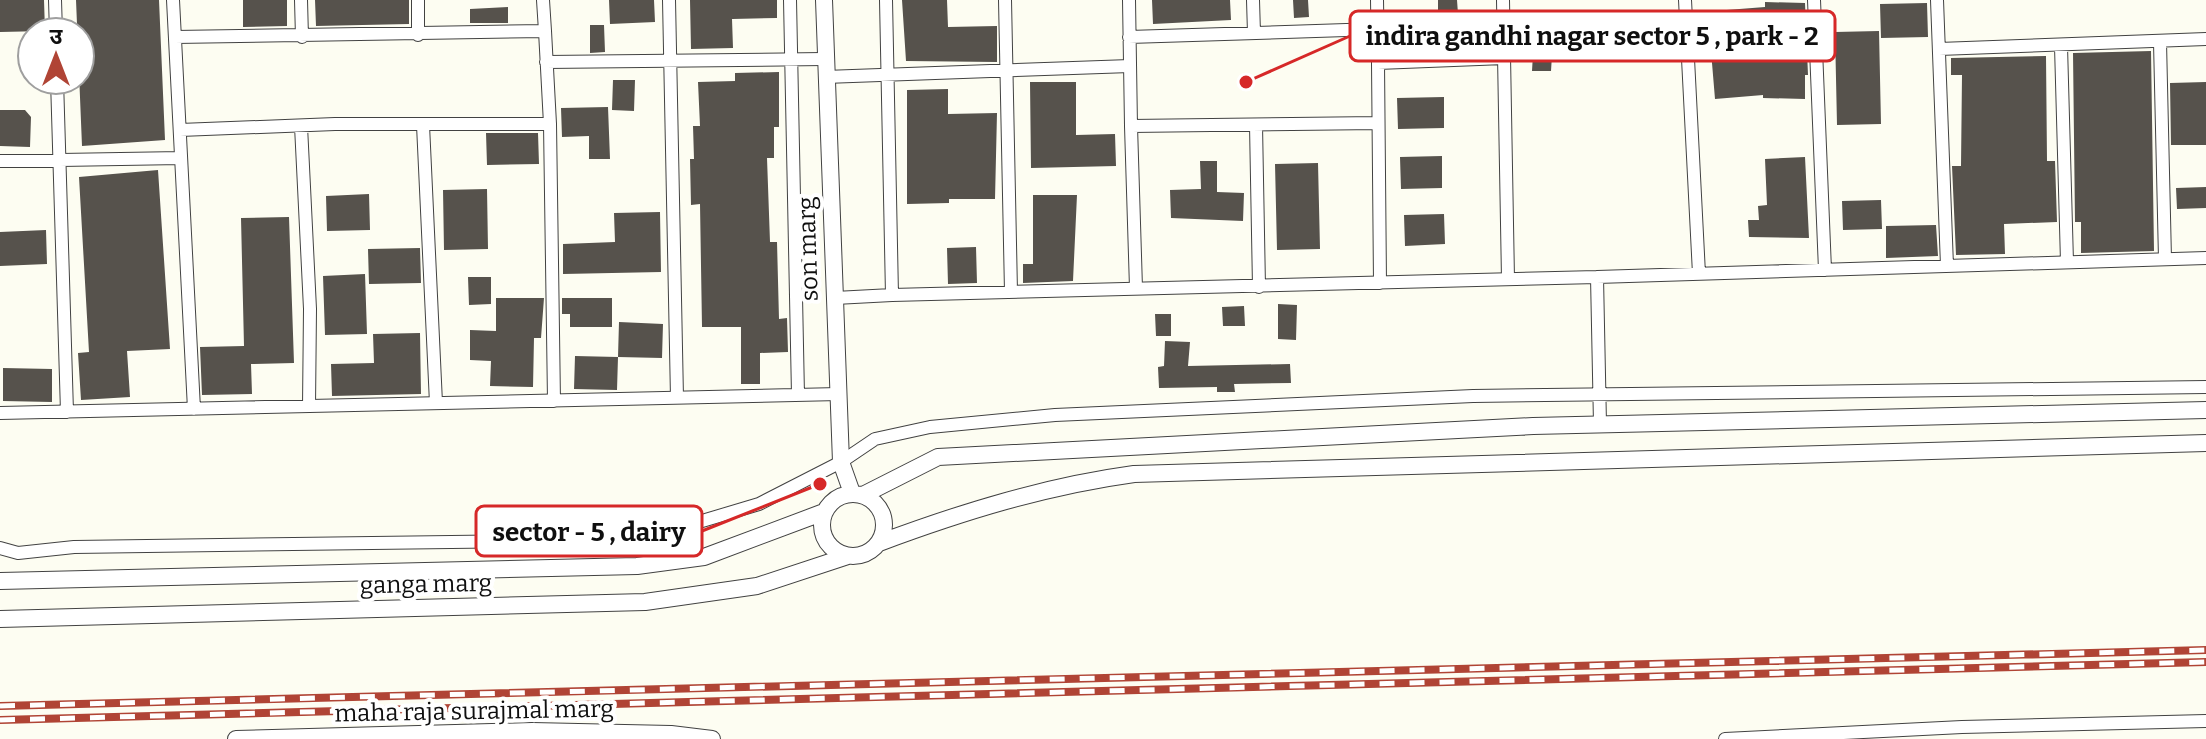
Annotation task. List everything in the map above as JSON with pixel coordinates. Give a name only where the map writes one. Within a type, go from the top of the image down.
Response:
[{"type":"street","points":[[173,0],[194,409]]},
{"type":"street","points":[[301,0],[302,37]]},
{"type":"street","points":[[418,0],[418,35]]},
{"type":"street","points":[[543,0],[550,124],[554,401]]},
{"type":"street","points":[[669,0],[677,398]]},
{"type":"street","points":[[790,0],[798,395]]},
{"type":"street","name":"son marg","points":[[824,0],[841,462],[858,494]]},
{"type":"street","points":[[886,0],[892,295]]},
{"type":"street","points":[[1005,0],[1011,292]]},
{"type":"street","points":[[1129,0],[1136,288]]},
{"type":"street","points":[[1253,0],[1254,33]]},
{"type":"street","points":[[1377,0],[1380,283]]},
{"type":"street","points":[[1503,0],[1508,279]]},
{"type":"street","points":[[1685,0],[1699,274]]},
{"type":"street","points":[[1814,0],[1825,270]]},
{"type":"street","points":[[1937,0],[1947,266]]},
{"type":"street","points":[[1129,37],[1377,29]]},
{"type":"street","points":[[175,37],[545,31]]},
{"type":"street","points":[[1939,49],[2206,39]]},
{"type":"street","points":[[2160,42],[2165,259]]},
{"type":"street","points":[[2061,46],[2067,262]]},
{"type":"street","points":[[1378,63],[1504,58]]},
{"type":"street","points":[[546,62],[824,59]]},
{"type":"street","points":[[825,77],[1130,66]]},
{"type":"street","points":[[57,96],[67,412]]},
{"type":"street","points":[[1131,126],[1378,123]]},
{"type":"street","points":[[180,130],[550,124]]},
{"type":"street","points":[[423,125],[436,403]]},
{"type":"street","points":[[1256,125],[1259,287]]},
{"type":"street","points":[[301,126],[310,309],[309,406]]},
{"type":"street","points":[[0,161],[181,158]]},
{"type":"street","points":[[835,298],[2206,258]]},
{"type":"street","points":[[1597,277],[1600,424]]},
{"type":"street","points":[[0,548],[18,553],[74,547],[528,541],[637,535],[682,527],[759,504],[841,462],[875,439],[930,427],[989,420],[1473,396],[2206,387]]},
{"type":"street","points":[[0,413],[839,394]]},
{"type":"street","points":[[2206,410],[1600,424],[938,457],[858,494],[840,496],[824,512],[822,535],[828,545],[848,556],[860,556],[879,543],[949,517],[1072,483],[1134,474],[2206,443]]},
{"type":"street","points":[[858,494],[873,501],[885,521],[879,543]]},
{"type":"street","name":"ganga marg","points":[[0,581],[637,566],[704,557],[824,512]]},
{"type":"street","name":"ganga marg","points":[[0,619],[645,602],[757,586],[848,556]]},
{"type":"street","points":[[1725,739],[1962,733],[2206,721]]},
{"type":"street","name":"maha raja surajmal marg","points":[[236,739],[671,734],[712,739]]},
{"type":"building","points":[[0,0],[44,0],[45,16],[16,16],[16,32],[0,32]]},
{"type":"building","points":[[76,0],[159,0],[165,140],[82,146],[80,96],[96,96],[96,16],[77,16]]},
{"type":"building","points":[[243,0],[287,0],[287,26],[243,27]]},
{"type":"building","points":[[315,0],[409,0],[409,24],[316,26]]},
{"type":"building","points":[[609,0],[654,0],[655,22],[610,24]]},
{"type":"building","points":[[690,0],[777,0],[777,18],[732,19],[733,48],[691,49]]},
{"type":"building","points":[[902,0],[947,0],[948,27],[997,26],[997,62],[906,61]]},
{"type":"building","points":[[1152,0],[1230,0],[1231,20],[1153,24]]},
{"type":"building","points":[[1293,0],[1308,0],[1309,17],[1294,18]]},
{"type":"building","points":[[1438,0],[1457,0],[1458,14],[1438,14]]},
{"type":"building","points":[[1765,2],[1805,3],[1808,75],[1805,75],[1805,99],[1763,98],[1763,95],[1715,99],[1711,51],[1717,50],[1714,11],[1765,7]]},
{"type":"building","points":[[1927,3],[1928,37],[1881,38],[1880,4]]},
{"type":"building","points":[[508,7],[508,23],[470,23],[470,9]]},
{"type":"building","points":[[590,25],[604,25],[605,52],[590,53]]},
{"type":"building","points":[[1879,31],[1881,124],[1837,125],[1835,32]]},
{"type":"building","points":[[2151,51],[2154,251],[2081,253],[2081,222],[2075,222],[2073,53]]},
{"type":"building","points":[[1533,54],[1552,55],[1551,71],[1532,71]]},
{"type":"building","points":[[2046,56],[2047,161],[2055,161],[2057,222],[2004,224],[2005,254],[1956,255],[1952,166],[1961,166],[1962,75],[1951,75],[1951,58]]},
{"type":"building","points":[[779,72],[779,127],[774,127],[774,158],[767,158],[770,242],[777,242],[779,319],[787,318],[788,352],[760,353],[760,384],[741,384],[741,327],[702,327],[700,204],[691,205],[690,159],[694,159],[693,126],[700,126],[698,82],[735,81],[735,73]]},
{"type":"building","points":[[613,80],[635,80],[634,111],[612,110]]},
{"type":"building","points":[[1030,82],[1076,82],[1076,135],[1115,134],[1116,166],[1031,168]]},
{"type":"building","points":[[2206,82],[2206,145],[2171,145],[2170,83]]},
{"type":"building","points":[[948,89],[948,114],[997,113],[995,199],[949,199],[949,203],[907,204],[907,90]]},
{"type":"building","points":[[1444,97],[1444,128],[1398,129],[1397,98]]},
{"type":"building","points":[[608,107],[610,159],[589,159],[589,136],[562,137],[561,108]]},
{"type":"building","points":[[0,110],[25,110],[31,117],[30,147],[0,146]]},
{"type":"building","points":[[486,133],[538,133],[539,164],[487,165]]},
{"type":"building","points":[[1442,156],[1442,188],[1401,189],[1400,157]]},
{"type":"building","points":[[1805,157],[1809,238],[1749,237],[1748,220],[1759,220],[1758,206],[1767,205],[1765,159]]},
{"type":"building","points":[[1200,161],[1217,161],[1217,192],[1244,193],[1243,221],[1171,218],[1170,190],[1201,189]]},
{"type":"building","points":[[1318,163],[1320,249],[1277,250],[1275,164]]},
{"type":"building","points":[[158,170],[170,349],[127,351],[130,397],[81,400],[78,353],[89,352],[79,177]]},
{"type":"building","points":[[2206,187],[2206,208],[2177,209],[2176,188]]},
{"type":"building","points":[[487,189],[488,249],[444,250],[443,190]]},
{"type":"building","points":[[369,194],[370,230],[327,231],[326,196]]},
{"type":"building","points":[[1033,195],[1077,195],[1073,281],[1023,283],[1023,264],[1033,264]]},
{"type":"building","points":[[1881,200],[1882,229],[1843,230],[1842,201]]},
{"type":"building","points":[[660,212],[661,272],[563,274],[563,244],[615,242],[614,213]]},
{"type":"building","points":[[1444,214],[1445,244],[1405,246],[1404,215]]},
{"type":"building","points":[[289,217],[294,363],[251,364],[252,394],[202,395],[200,347],[244,346],[241,218]]},
{"type":"building","points":[[1936,225],[1938,256],[1886,258],[1886,226]]},
{"type":"building","points":[[46,230],[47,264],[0,266],[0,232]]},
{"type":"building","points":[[976,247],[977,283],[948,284],[947,248]]},
{"type":"building","points":[[420,248],[421,283],[369,284],[368,249]]},
{"type":"building","points":[[365,274],[367,334],[325,335],[323,276]]},
{"type":"building","points":[[468,277],[491,277],[491,304],[469,305]]},
{"type":"building","points":[[496,298],[544,298],[541,338],[534,338],[533,387],[490,386],[491,361],[470,360],[470,330],[496,331]]},
{"type":"building","points":[[562,298],[612,298],[612,327],[570,327],[570,314],[562,314]]},
{"type":"building","points":[[1278,304],[1297,305],[1296,340],[1278,339]]},
{"type":"building","points":[[1244,306],[1245,326],[1223,326],[1222,307]]},
{"type":"building","points":[[1155,314],[1171,314],[1171,336],[1156,336]]},
{"type":"building","points":[[619,322],[663,324],[662,358],[618,357]]},
{"type":"building","points":[[420,333],[421,394],[332,396],[331,364],[374,363],[373,334]]},
{"type":"building","points":[[1165,341],[1190,342],[1188,366],[1290,364],[1291,383],[1234,384],[1235,392],[1217,392],[1217,387],[1159,388],[1158,367],[1164,366]]},
{"type":"building","points":[[575,356],[618,357],[617,390],[574,389]]},
{"type":"building","points":[[3,368],[52,369],[52,402],[3,401]]},
{"type":"railway","points":[[0,706],[2206,650]]},
{"type":"railway","points":[[0,720],[2206,662]]},
{"type":"place","name":"indira gandhi nagar sector 5 , park - 2","points":[[1246,82]]},
{"type":"place","name":"sector - 5 , dairy","points":[[820,484]]}]
